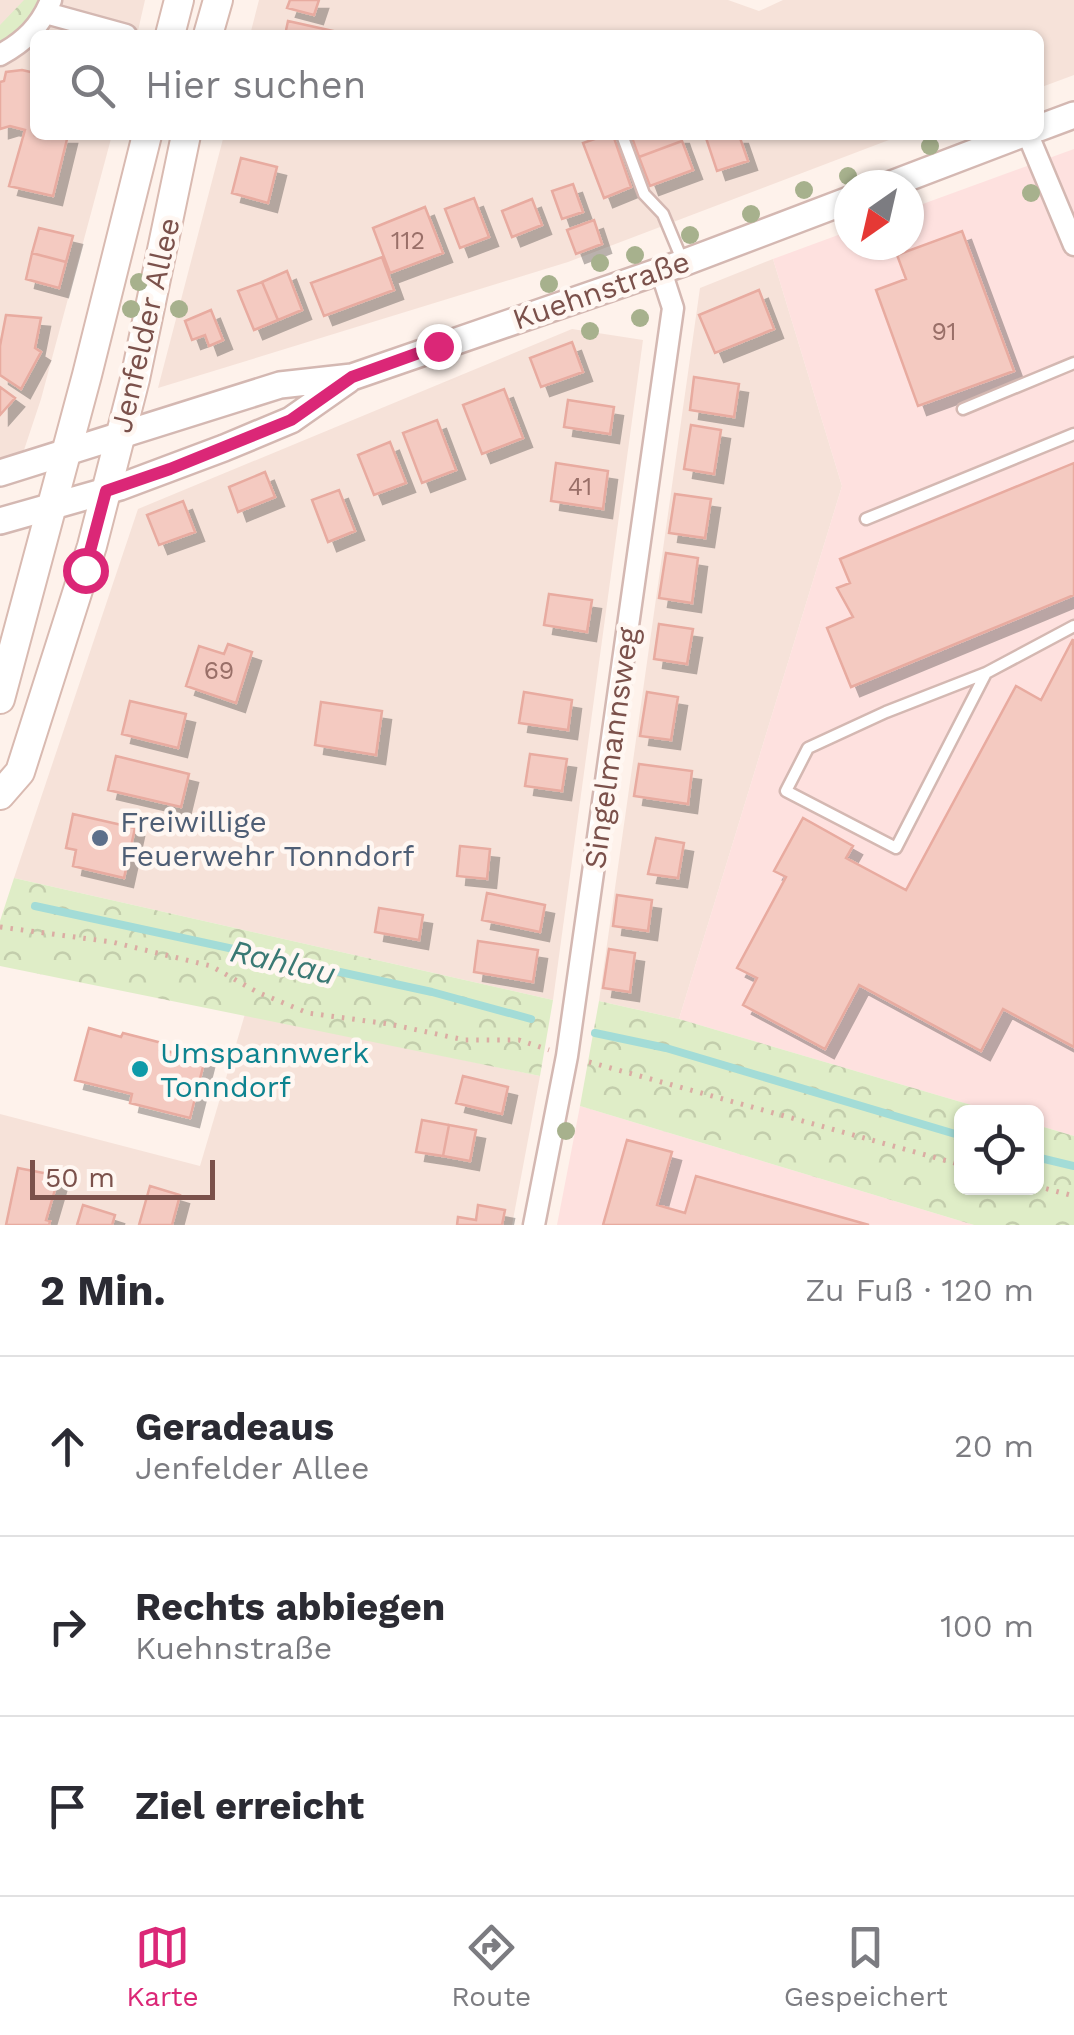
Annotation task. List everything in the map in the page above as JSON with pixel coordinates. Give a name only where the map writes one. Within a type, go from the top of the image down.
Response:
[{"type":"main road","points":[[171,30],[179,0]]},
{"type":"main road","points":[[209,30],[218,0]]},
{"type":"main road","name":"Jenfelder Allee","points":[[0,699],[146,140]]},
{"type":"main road","name":"Jenfelder Allee","points":[[0,795],[20,772],[85,570],[162,260],[185,140]]},
{"type":"street","points":[[0,55],[18,45],[48,7],[112,30]]},
{"type":"street","points":[[1044,126],[1074,115]]},
{"type":"street","points":[[924,171],[1007,140]]},
{"type":"street","points":[[1030,140],[1074,245]]},
{"type":"street","name":"Kuehnstraße","points":[[0,472],[280,385],[352,377],[672,267],[834,206]]},
{"type":"street","name":"Singelmannsweg","points":[[534,1225],[567,1056],[673,308],[672,267]]},
{"type":"street","name":"Kuehnstraße","points":[[0,521],[170,469],[291,420],[352,377]]},
{"type":"lane","points":[[624,140],[644,194],[663,214],[672,267]]},
{"type":"lane","points":[[962,409],[1074,363]]},
{"type":"lane","points":[[866,519],[1074,434]]},
{"type":"lane","points":[[986,672],[896,848],[786,791],[808,748],[986,672],[1074,626]]},
{"type":"path","points":[[0,927],[112,942],[211,966],[308,1013],[465,1040],[519,1040],[954,1163]]},
{"type":"path","points":[[1044,1188],[1074,1196]]},
{"type":"shaded area","points":[[0,0],[145,0],[138,30],[30,30],[30,140],[111,140],[41,399],[21,459],[0,466]]},
{"type":"shaded area","points":[[259,0],[728,0],[759,11],[783,0],[1074,0],[1074,75],[1044,86],[1044,30],[251,30]]},
{"type":"shaded area","points":[[223,140],[889,140],[568,262],[158,388]]},
{"type":"shaded area","points":[[1074,149],[1074,1136],[1044,1127],[1044,1105],[971,1105],[679,1019],[842,486],[773,259],[834,237],[834,260],[924,260],[924,204]]},
{"type":"shaded area","points":[[773,259],[842,486],[679,1019],[599,1001],[700,288]]},
{"type":"shaded area","points":[[572,329],[643,340],[553,1000],[14,878],[138,509]]},
{"type":"shaded area","points":[[245,1014],[540,1076],[512,1225],[0,1225],[0,1114],[200,1166]]},
{"type":"shaded area","points":[[580,1106],[974,1225],[557,1225]]},
{"type":"green space","points":[[24,0],[43,0],[23,29],[0,42],[0,25]]},
{"type":"green space","points":[[14,878],[553,1000],[540,1076],[0,966],[0,921]]},
{"type":"green space","points":[[599,1001],[679,1019],[971,1105],[954,1105],[954,1195],[1044,1195],[1044,1127],[1074,1136],[1074,1225],[974,1225],[580,1106]]},
{"type":"building","points":[[290,0],[319,0],[314,15],[287,8]]},
{"type":"building","points":[[288,21],[328,30],[286,30]]},
{"type":"building","points":[[6,72],[30,72],[30,140],[67,140],[53,196],[9,186],[25,130],[10,126],[0,129],[0,82]]},
{"type":"building","points":[[615,140],[631,187],[604,198],[583,143]]},
{"type":"building","points":[[633,140],[682,140],[682,141],[639,157]]},
{"type":"building","points":[[707,140],[741,140],[748,161],[717,171]]},
{"type":"building","points":[[682,141],[693,170],[650,186],[639,157]]},
{"type":"building","points":[[241,158],[277,167],[268,203],[232,193]]},
{"type":"building","points":[[573,184],[583,212],[562,219],[552,191]]},
{"type":"building","points":[[474,198],[489,237],[460,248],[445,209]]},
{"type":"building","points":[[532,199],[542,225],[512,237],[502,211]]},
{"type":"building","points":[[425,207],[443,253],[390,273],[373,228]]},
{"type":"building","points":[[594,220],[602,244],[576,254],[567,230]]},
{"type":"building","points":[[39,228],[73,236],[66,262],[32,253]]},
{"type":"building","points":[[962,231],[1014,371],[918,406],[876,290],[906,279],[899,260],[924,260],[924,245]]},
{"type":"building","points":[[32,253],[66,262],[59,288],[26,279]]},
{"type":"building","points":[[382,257],[394,290],[324,316],[311,283]]},
{"type":"building","points":[[287,271],[302,310],[278,320],[262,282]]},
{"type":"building","points":[[262,282],[278,320],[254,330],[238,291]]},
{"type":"building","points":[[759,290],[774,329],[715,353],[699,315]]},
{"type":"building","points":[[211,310],[223,340],[209,346],[205,335],[192,340],[185,321]]},
{"type":"building","points":[[6,315],[41,318],[35,348],[41,352],[21,389],[0,375]]},
{"type":"building","points":[[572,342],[583,372],[541,387],[530,358]]},
{"type":"building","points":[[694,377],[739,384],[734,417],[690,410]]},
{"type":"building","points":[[0,387],[15,398],[0,415]]},
{"type":"building","points":[[504,389],[523,438],[482,454],[463,405]]},
{"type":"building","points":[[568,400],[614,407],[610,434],[564,427]]},
{"type":"building","points":[[437,420],[456,470],[422,483],[403,433]]},
{"type":"building","points":[[691,425],[721,430],[714,474],[684,469]]},
{"type":"building","points":[[390,442],[406,483],[374,495],[358,455]]},
{"type":"building","points":[[556,463],[608,471],[603,509],[551,501]]},
{"type":"building","points":[[1074,463],[1074,595],[851,687],[827,628],[853,617],[837,588],[850,583],[840,559]]},
{"type":"building","points":[[265,472],[275,497],[238,512],[229,487]]},
{"type":"building","points":[[339,490],[355,531],[328,542],[312,500]]},
{"type":"building","points":[[675,494],[711,499],[705,538],[669,533]]},
{"type":"building","points":[[183,501],[195,532],[159,545],[147,515]]},
{"type":"building","points":[[666,553],[698,558],[692,603],[659,598]]},
{"type":"building","points":[[549,594],[592,600],[587,632],[544,625]]},
{"type":"building","points":[[659,624],[693,629],[687,664],[654,659]]},
{"type":"building","points":[[1073,639],[1074,1047],[1003,1009],[981,1051],[859,985],[825,1049],[743,1005],[757,978],[737,968],[786,877],[774,871],[803,818],[853,846],[846,858],[906,890],[1016,686],[1041,700]]},
{"type":"building","points":[[228,644],[252,652],[236,703],[186,686],[199,646],[224,654]]},
{"type":"building","points":[[524,692],[572,700],[568,730],[519,723]]},
{"type":"building","points":[[647,692],[678,697],[671,740],[640,736]]},
{"type":"building","points":[[130,701],[186,714],[178,748],[122,734]]},
{"type":"building","points":[[321,702],[382,711],[376,755],[315,745]]},
{"type":"building","points":[[530,754],[567,759],[562,791],[525,786]]},
{"type":"building","points":[[116,756],[189,774],[181,807],[108,790]]},
{"type":"building","points":[[639,764],[692,771],[688,804],[634,796]]},
{"type":"building","name":"Freiwillige Feuerwehr Tonndorf","points":[[73,814],[135,828],[124,878],[73,866],[76,850],[66,848]]},
{"type":"building","points":[[656,838],[684,843],[678,878],[648,874]]},
{"type":"building","points":[[460,846],[490,849],[487,879],[457,876]]},
{"type":"building","points":[[487,893],[545,905],[540,932],[482,920]]},
{"type":"building","points":[[617,895],[652,900],[648,931],[613,926]]},
{"type":"building","points":[[379,908],[423,915],[419,940],[375,932]]},
{"type":"building","points":[[478,941],[538,950],[533,982],[474,972]]},
{"type":"building","points":[[609,949],[635,953],[630,992],[603,988]]},
{"type":"building","name":"Umspannwerk Tonndorf","points":[[89,1028],[162,1043],[160,1050],[205,1059],[190,1118],[130,1103],[132,1094],[75,1080]]},
{"type":"building","points":[[463,1076],[508,1087],[502,1114],[456,1103]]},
{"type":"building","points":[[422,1120],[449,1125],[443,1156],[416,1152]]},
{"type":"building","points":[[449,1125],[476,1130],[470,1161],[443,1156]]},
{"type":"building","points":[[627,1140],[672,1152],[657,1205],[685,1213],[696,1176],[869,1225],[603,1225]]},
{"type":"building","points":[[18,1168],[59,1176],[46,1220],[49,1225],[6,1225]]},
{"type":"building","points":[[150,1186],[180,1195],[172,1225],[139,1225]]},
{"type":"building","points":[[83,1205],[115,1215],[112,1225],[77,1225]]},
{"type":"building","points":[[478,1205],[505,1210],[502,1225],[457,1225],[458,1217],[476,1220]]},
{"type":"waterway","name":"Rahlau","points":[[35,906],[432,992],[531,1019]]},
{"type":"waterway","name":"Rahlau","points":[[595,1033],[666,1048],[954,1134]]},
{"type":"waterway","name":"Rahlau","points":[[1044,1159],[1074,1166]]},
{"type":"place","name":"Freiwillige Feuerwehr Tonndorf","points":[[100,838]]},
{"type":"place","name":"Umspannwerk Tonndorf","points":[[140,1069]]},
{"type":"route","points":[[85,570],[106,491],[291,420],[352,377],[438,346]]}]
